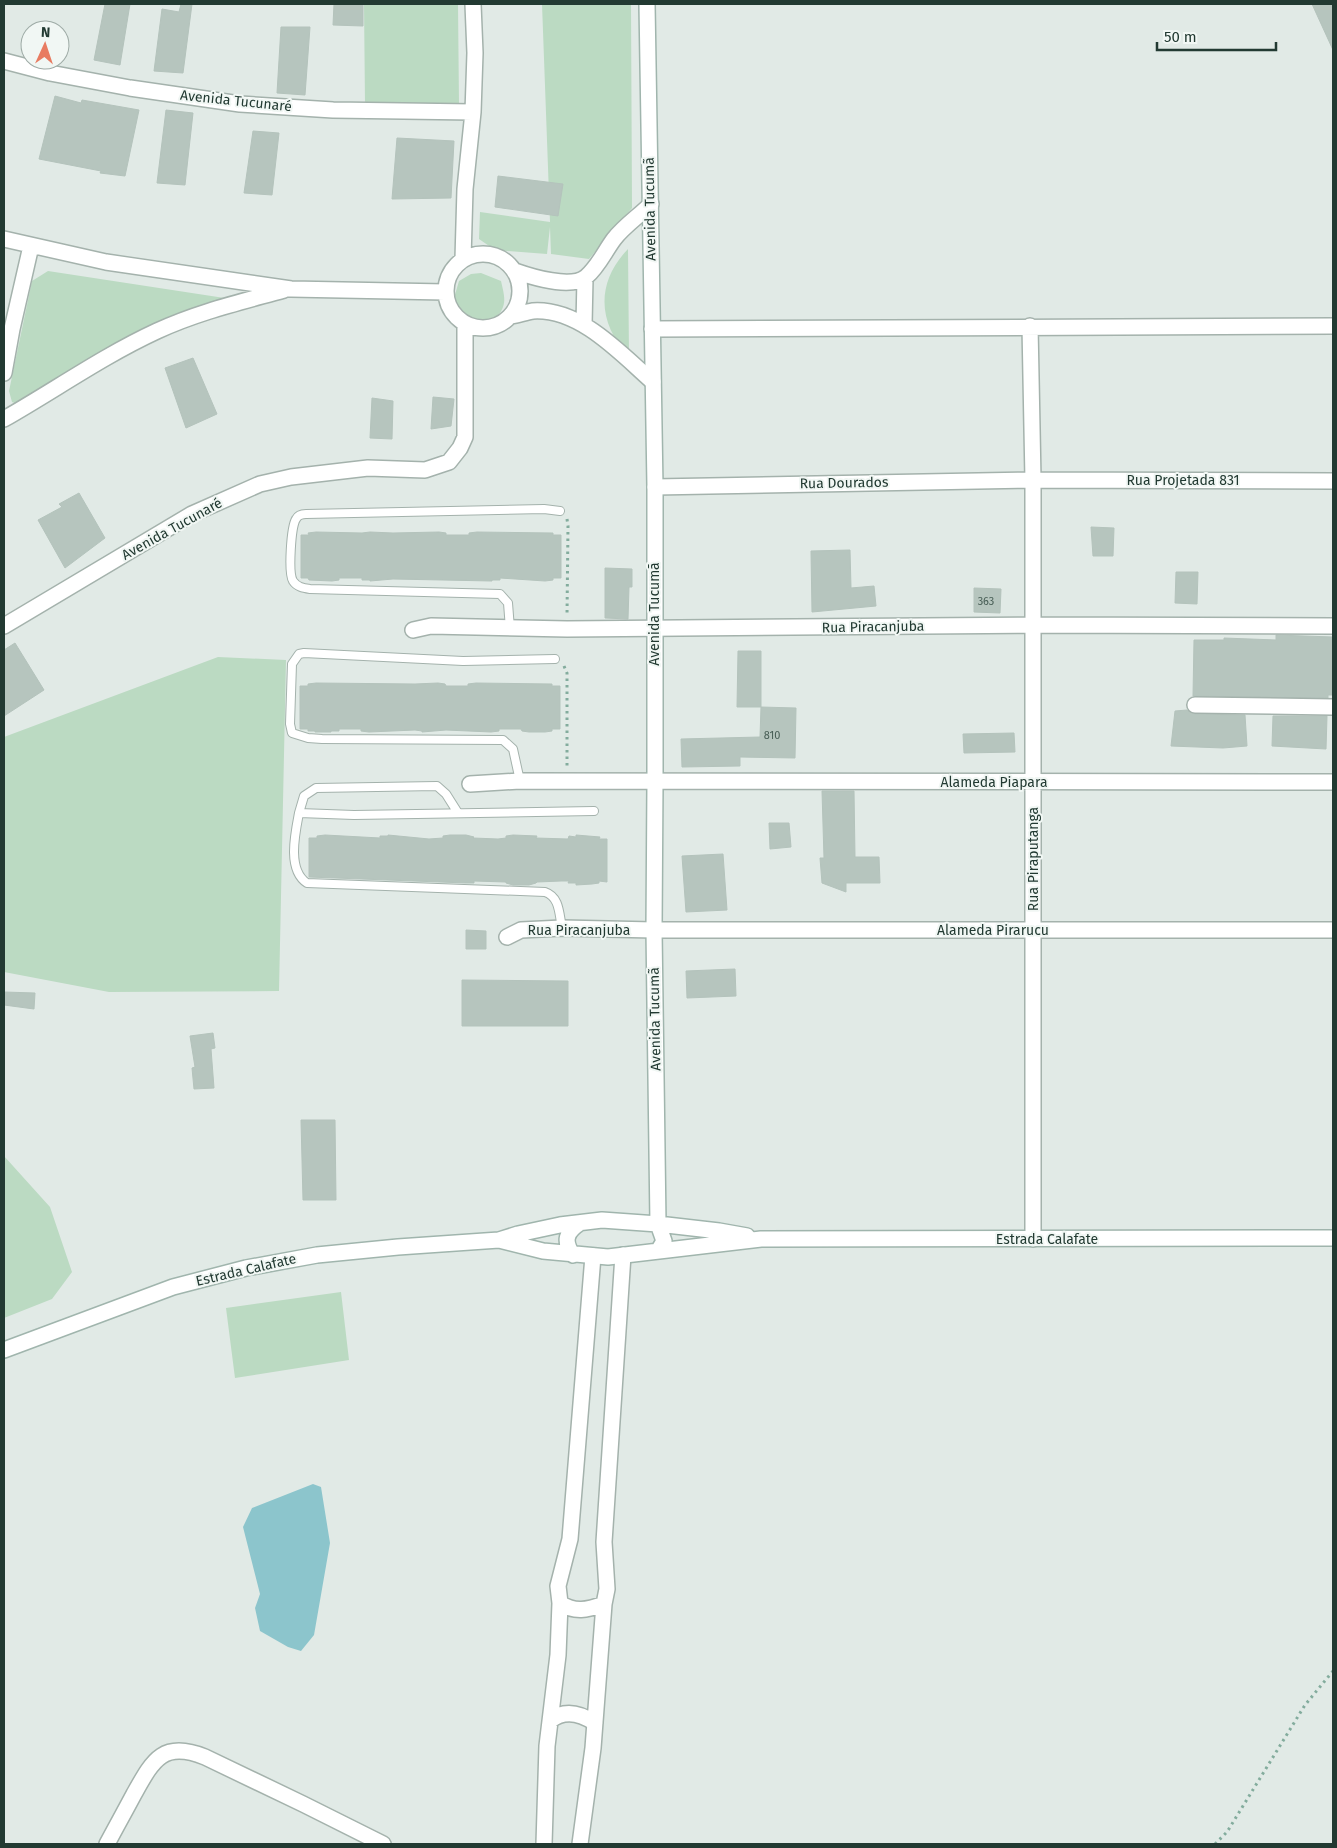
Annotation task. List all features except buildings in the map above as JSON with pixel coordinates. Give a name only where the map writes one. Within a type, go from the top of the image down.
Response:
[{"type":"street","points":[[463,259],[465,189],[472,112],[473,4]]},
{"type":"street","name":"Avenida Tucumã","points":[[647,4],[654,487],[656,782],[654,930],[658,1224],[664,1241],[658,1251]]},
{"type":"street","name":"Avenida Tucunaré","points":[[4,61],[50,73],[130,88],[240,104],[333,110],[472,112]]},
{"type":"street","points":[[515,271],[534,278],[551,280],[573,281],[585,278],[593,270],[615,238],[651,204]]},
{"type":"street","points":[[4,239],[106,262],[291,289],[445,292]]},
{"type":"street","points":[[4,373],[30,246]]},
{"type":"street","points":[[511,316],[520,299],[521,289],[515,271],[509,263],[492,254],[472,255],[456,265],[446,282],[445,292],[451,310],[465,324],[475,327],[494,326],[511,316],[534,311],[552,313],[584,325],[653,382]]},
{"type":"street","points":[[584,325],[585,278]]},
{"type":"street","points":[[4,419],[104,359],[157,331],[207,311],[291,289]]},
{"type":"street","name":"Avenida Tucunaré","points":[[4,626],[192,514],[260,484],[318,473],[368,468],[425,470],[449,462],[460,448],[465,437],[465,324]]},
{"type":"street","name":"Rua Piraputanga","points":[[1030,326],[1034,480],[1032,782],[1033,1239]]},
{"type":"street","points":[[652,329],[1333,326]]},
{"type":"street","name":"Rua Projetada 831","points":[[1034,480],[1333,481]]},
{"type":"street","name":"Rua Dourados","points":[[654,487],[1034,480]]},
{"type":"street","name":"Rua Piracanjuba","points":[[413,630],[431,626],[510,629],[654,629],[1033,625],[1333,626]]},
{"type":"street","points":[[1195,705],[1333,707]]},
{"type":"street","name":"Alameda Piapara","points":[[470,784],[520,781],[1333,782]]},
{"type":"street","name":"Rua Piracanjuba","points":[[507,937],[521,930],[562,928],[654,930]]},
{"type":"street","name":"Alameda Pirarucu","points":[[654,930],[1333,930]]},
{"type":"street","name":"Estrada Calafate","points":[[4,1350],[173,1287],[246,1268],[317,1255],[499,1240],[536,1230],[602,1220],[719,1231],[760,1239]]},
{"type":"street","points":[[573,1255],[568,1247],[568,1233],[580,1223]]},
{"type":"street","name":"Estrada Calafate","points":[[499,1240],[543,1251],[593,1256],[623,1255],[760,1239],[1333,1238]]},
{"type":"street","points":[[580,1844],[593,1748],[604,1604],[607,1589],[604,1542],[623,1255]]},
{"type":"street","points":[[544,1844],[546,1762],[558,1655],[560,1603],[558,1586],[570,1539],[593,1256]]},
{"type":"street","points":[[560,1603],[568,1609],[576,1610],[593,1608],[604,1604]]},
{"type":"street","points":[[550,1721],[556,1716],[571,1714],[583,1716],[595,1723]]},
{"type":"street","points":[[107,1844],[148,1768],[161,1756],[179,1750],[190,1751],[205,1757],[383,1844]]},
{"type":"lane","points":[[510,629],[508,603],[500,594],[310,589],[299,587],[291,577],[291,544],[295,520],[300,515],[306,514],[544,509],[560,511]]},
{"type":"lane","points":[[520,781],[512,748],[503,740],[322,739],[298,736],[292,732],[290,724],[292,664],[299,654],[304,653],[463,661],[555,659]]},
{"type":"lane","points":[[458,813],[446,794],[437,786],[316,788],[304,796],[299,814],[294,858],[296,870],[300,879],[307,883],[545,892],[556,899],[562,928]]},
{"type":"lane","points":[[299,814],[594,811]]},
{"type":"path","points":[[560,511],[565,515],[568,526],[567,629]]},
{"type":"path","points":[[555,659],[561,660],[567,673],[566,782]]},
{"type":"path","points":[[1216,1844],[1228,1832],[1305,1705],[1333,1671]]},
{"type":"green space","points":[[364,4],[458,4],[459,105],[365,104]]},
{"type":"green space","points":[[542,4],[631,4],[632,208],[589,259],[551,254],[550,227],[547,254],[495,250],[479,239],[480,212],[550,222]]},
{"type":"green space","points":[[628,249],[629,356],[618,343],[611,330],[606,316],[605,302],[610,275]]},
{"type":"green space","points":[[48,271],[231,299],[22,406],[12,402],[9,391],[32,281]]},
{"type":"green space","points":[[481,273],[501,281],[504,304],[500,313],[491,323],[477,324],[458,318],[454,298],[459,281],[471,274]]},
{"type":"green space","points":[[218,657],[286,660],[279,991],[109,992],[4,972],[4,737]]},
{"type":"green space","points":[[4,1156],[50,1207],[72,1272],[52,1299],[4,1318]]},
{"type":"green space","points":[[341,1292],[349,1360],[235,1378],[226,1308]]},
{"type":"water","points":[[313,1484],[321,1487],[330,1543],[314,1635],[301,1651],[288,1647],[260,1631],[255,1608],[260,1594],[243,1527],[252,1508]]}]
